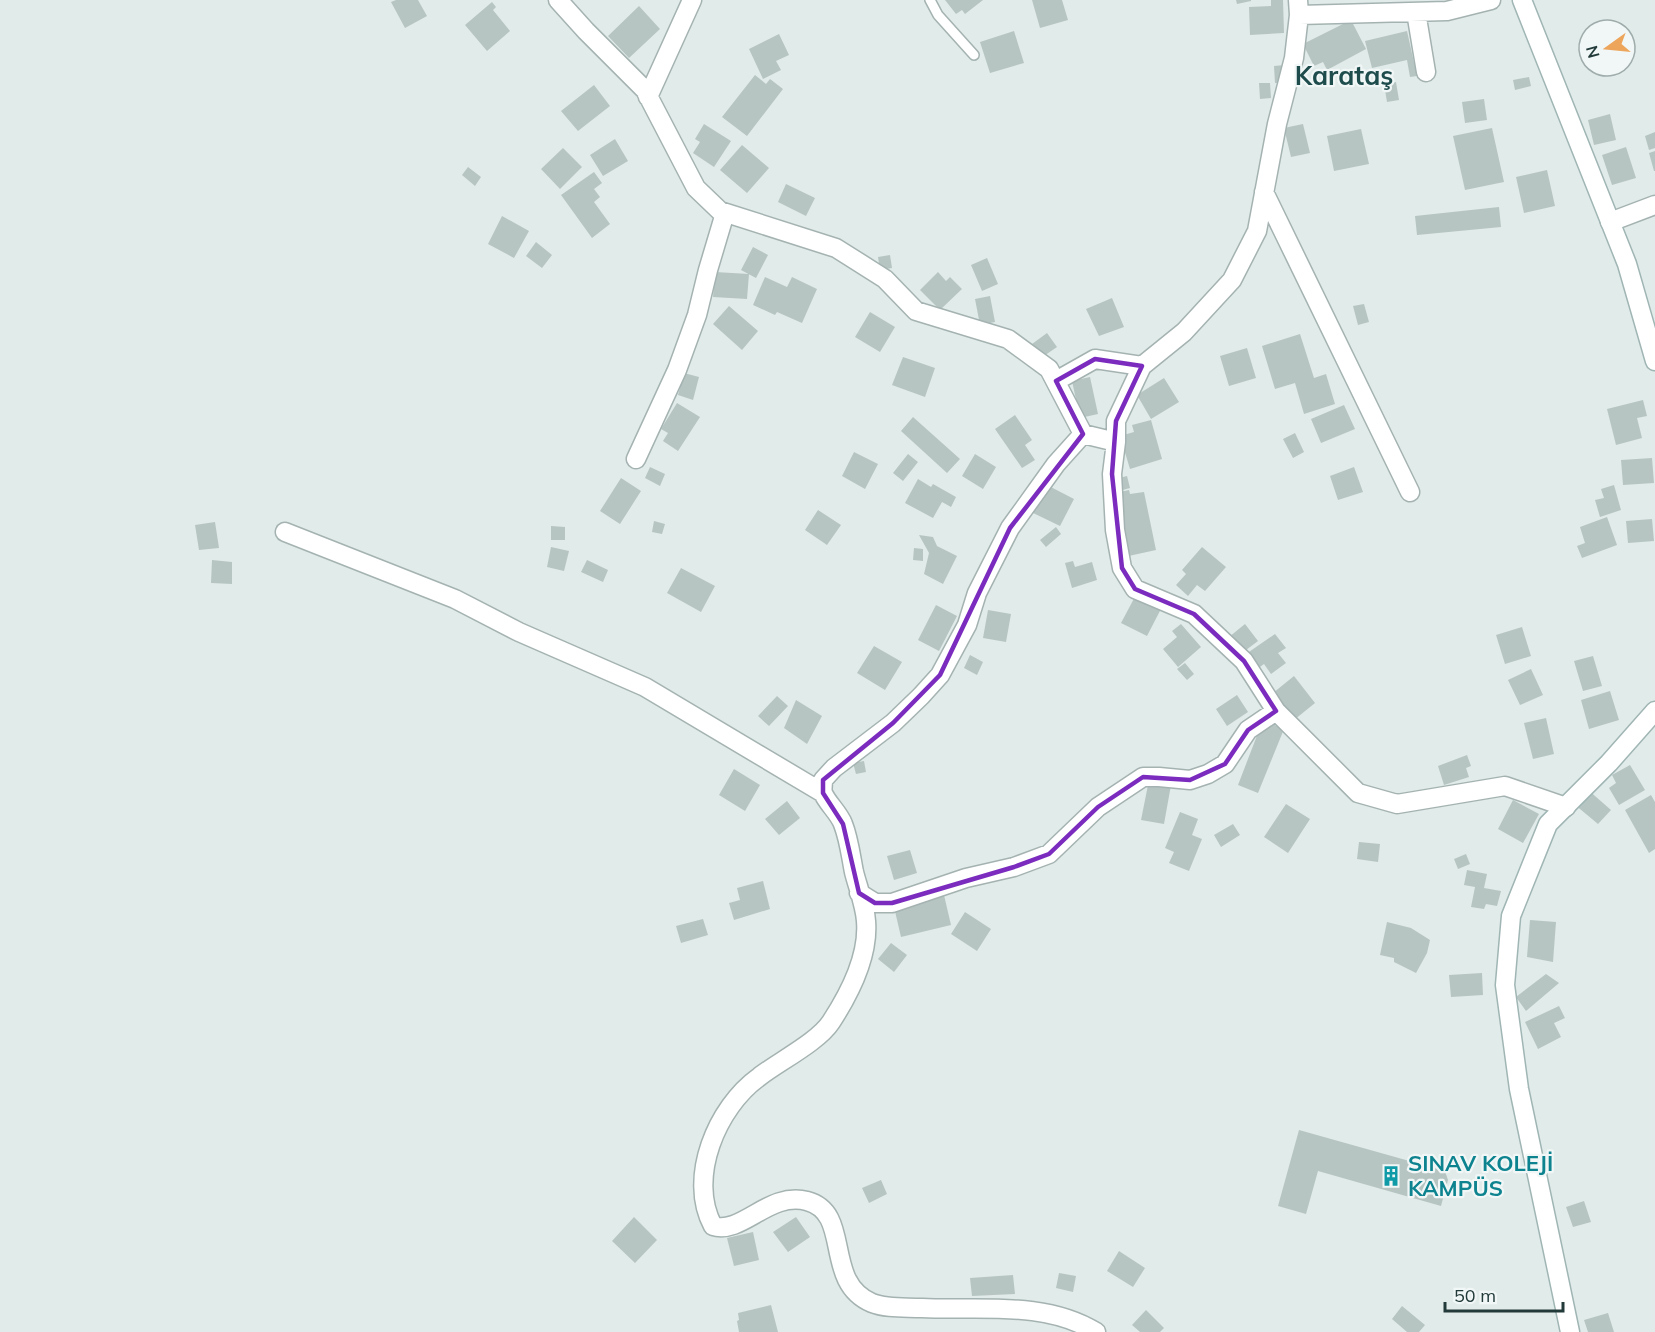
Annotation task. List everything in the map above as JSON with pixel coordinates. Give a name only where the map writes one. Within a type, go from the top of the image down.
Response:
[{"type":"street","points":[[558,0],[645,90],[696,188],[720,211],[836,248],[885,279],[916,311],[1008,339],[1049,369],[1083,434],[1116,442]]},
{"type":"street","points":[[648,97],[692,0]]},
{"type":"street","points":[[1491,0],[1447,11],[1416,12],[1299,7],[1294,58],[1277,124],[1257,231],[1232,280],[1184,332],[1142,366],[1116,421],[1112,474],[1115,530],[1122,568],[1135,589],[1194,614],[1244,661],[1276,711],[1358,793],[1397,804],[1505,786],[1566,807]]},
{"type":"street","points":[[1522,0],[1627,264],[1655,361]]},
{"type":"street","points":[[1416,12],[1426,72]]},
{"type":"street","points":[[1264,192],[1410,492]]},
{"type":"street","points":[[1610,222],[1655,205]]},
{"type":"street","points":[[636,459],[677,369],[697,315],[725,213]]},
{"type":"street","points":[[1056,381],[1095,359],[1142,366]]},
{"type":"street","points":[[823,793],[823,780],[834,768],[893,723],[940,675],[967,625],[977,592],[1010,528],[1056,464],[1083,434]]},
{"type":"street","points":[[285,532],[454,598],[519,632],[645,687],[823,793],[843,824],[866,920],[864,955],[830,1025],[759,1077],[743,1091],[723,1118],[713,1139],[705,1167],[704,1202],[713,1226],[720,1228],[749,1218],[772,1204],[787,1200],[808,1202],[822,1209],[830,1219],[849,1286],[874,1304],[938,1309],[1014,1308],[1084,1324],[1096,1332]]},
{"type":"street","points":[[859,893],[875,903],[892,903],[966,878],[1014,867],[1049,854],[1098,807],[1143,777],[1190,780],[1208,774],[1225,764],[1248,730],[1276,711]]},
{"type":"street","points":[[1570,1332],[1519,1089],[1505,985],[1511,916],[1548,824],[1610,763],[1655,711]]},
{"type":"lane","points":[[930,0],[938,15],[974,55]]},
{"type":"highlighted area","points":[[1095,359],[1142,366],[1116,421],[1112,474],[1122,568],[1135,589],[1194,614],[1244,661],[1276,711],[1248,730],[1225,764],[1190,780],[1143,777],[1098,807],[1049,854],[1014,867],[892,903],[875,903],[859,893],[843,824],[823,793],[823,780],[893,723],[940,675],[1010,528],[1083,434],[1056,381]]},
{"type":"building","points":[[418,0],[427,16],[405,28],[391,2]]},
{"type":"building","points":[[945,0],[983,0],[965,14],[962,10],[956,14]]},
{"type":"building","points":[[1032,0],[1062,0],[1068,20],[1040,28]]},
{"type":"building","points":[[1236,0],[1251,0],[1251,1],[1237,4]]},
{"type":"building","points":[[1271,0],[1283,0],[1284,33],[1250,35],[1249,7],[1271,6]]},
{"type":"building","points":[[492,2],[496,7],[493,10],[510,31],[487,51],[465,25]]},
{"type":"building","points":[[639,6],[660,29],[629,58],[608,36]]},
{"type":"building","points":[[1351,20],[1366,49],[1327,70],[1323,62],[1314,66],[1303,44]]},
{"type":"building","points":[[1014,31],[1024,63],[990,73],[980,42]]},
{"type":"building","points":[[1407,31],[1417,76],[1410,77],[1407,60],[1372,68],[1365,41]]},
{"type":"building","points":[[779,34],[789,55],[776,61],[781,70],[763,79],[749,49]]},
{"type":"building","points":[[1285,65],[1286,82],[1275,83],[1274,66]]},
{"type":"building","points":[[755,75],[766,84],[770,79],[783,89],[747,136],[722,117]]},
{"type":"building","points":[[1529,77],[1531,86],[1515,90],[1513,80]]},
{"type":"building","points":[[1396,82],[1399,100],[1387,102],[1384,84]]},
{"type":"building","points":[[1259,83],[1270,83],[1271,98],[1260,99]]},
{"type":"building","points":[[594,85],[610,106],[578,131],[561,111]]},
{"type":"building","points":[[1484,99],[1487,120],[1465,123],[1462,102]]},
{"type":"building","points":[[1610,114],[1616,140],[1594,145],[1588,120]]},
{"type":"building","points":[[704,124],[731,141],[714,167],[693,153],[700,142],[695,139]]},
{"type":"building","points":[[1303,124],[1310,153],[1291,157],[1284,128]]},
{"type":"building","points":[[1492,128],[1504,182],[1465,190],[1453,136]]},
{"type":"building","points":[[1361,129],[1369,164],[1334,171],[1327,136]]},
{"type":"building","points":[[1655,132],[1655,148],[1649,150],[1645,136]]},
{"type":"building","points":[[615,139],[628,161],[603,176],[590,155]]},
{"type":"building","points":[[742,145],[769,168],[747,193],[720,170]]},
{"type":"building","points":[[1626,147],[1636,178],[1612,185],[1602,155]]},
{"type":"building","points":[[563,148],[582,167],[560,189],[541,169]]},
{"type":"building","points":[[1655,151],[1655,171],[1654,171],[1649,153]]},
{"type":"building","points":[[468,167],[481,177],[475,186],[462,175]]},
{"type":"building","points":[[1547,170],[1555,206],[1524,213],[1516,177]]},
{"type":"building","points":[[594,172],[602,183],[594,189],[600,197],[594,202],[610,224],[592,238],[561,195]]},
{"type":"building","points":[[786,184],[815,198],[806,216],[778,202]]},
{"type":"building","points":[[1499,207],[1501,227],[1417,235],[1415,216]]},
{"type":"building","points":[[502,216],[529,231],[514,258],[488,244]]},
{"type":"building","points":[[536,242],[552,255],[542,268],[526,256]]},
{"type":"building","points":[[753,247],[768,255],[756,278],[741,270]]},
{"type":"building","points":[[890,255],[892,268],[880,270],[878,257]]},
{"type":"building","points":[[987,258],[998,284],[982,291],[971,265]]},
{"type":"building","points":[[715,272],[749,274],[747,299],[713,297]]},
{"type":"building","points":[[938,272],[946,281],[950,277],[962,289],[940,310],[920,290]]},
{"type":"building","points":[[765,277],[787,287],[792,277],[817,289],[802,323],[777,312],[775,315],[753,305]]},
{"type":"building","points":[[990,296],[995,322],[980,325],[975,299]]},
{"type":"building","points":[[1112,298],[1124,327],[1099,336],[1086,309]]},
{"type":"building","points":[[1364,304],[1369,322],[1358,325],[1353,306]]},
{"type":"building","points":[[729,306],[758,331],[742,350],[713,324]]},
{"type":"building","points":[[870,312],[895,327],[880,352],[855,337]]},
{"type":"building","points":[[1047,333],[1057,347],[1041,358],[1032,344]]},
{"type":"building","points":[[1300,334],[1314,378],[1326,374],[1335,404],[1304,414],[1295,383],[1275,389],[1262,346]]},
{"type":"building","points":[[1247,348],[1256,378],[1229,386],[1220,356]]},
{"type":"building","points":[[903,357],[935,368],[925,397],[892,385]]},
{"type":"building","points":[[684,373],[699,377],[693,400],[678,395]]},
{"type":"building","points":[[1090,377],[1098,414],[1080,418],[1072,381]]},
{"type":"building","points":[[1164,378],[1179,402],[1151,419],[1137,395]]},
{"type":"building","points":[[1643,400],[1647,416],[1637,418],[1642,438],[1616,445],[1607,409]]},
{"type":"building","points":[[677,403],[700,417],[678,451],[663,441],[668,433],[661,429]]},
{"type":"building","points":[[1344,405],[1355,429],[1321,443],[1311,419]]},
{"type":"building","points":[[1015,415],[1032,440],[1025,445],[1035,460],[1022,468],[995,429]]},
{"type":"building","points":[[913,417],[960,459],[947,473],[901,431]]},
{"type":"building","points":[[1151,420],[1162,459],[1130,469],[1120,436],[1134,432],[1132,425]]},
{"type":"building","points":[[1295,433],[1304,452],[1293,458],[1283,439]]},
{"type":"building","points":[[854,452],[878,464],[865,489],[842,476]]},
{"type":"building","points":[[908,454],[918,462],[903,481],[893,473]]},
{"type":"building","points":[[975,454],[996,467],[983,489],[962,476]]},
{"type":"building","points":[[1652,458],[1654,483],[1623,485],[1621,460]]},
{"type":"building","points":[[650,467],[665,474],[660,486],[645,478]]},
{"type":"building","points":[[1354,467],[1363,492],[1338,500],[1330,476]]},
{"type":"building","points":[[1127,476],[1130,488],[1119,491],[1116,479]]},
{"type":"building","points":[[621,478],[641,491],[620,524],[600,511]]},
{"type":"building","points":[[918,479],[931,487],[933,484],[956,497],[951,507],[942,502],[933,518],[905,503]]},
{"type":"building","points":[[1043,483],[1074,499],[1060,526],[1029,511]]},
{"type":"building","points":[[1614,485],[1621,510],[1600,517],[1595,500],[1604,498],[1601,489]]},
{"type":"building","points":[[1129,490],[1130,494],[1144,492],[1156,550],[1124,557],[1115,493]]},
{"type":"building","points":[[818,510],[841,525],[827,545],[805,530]]},
{"type":"building","points":[[1607,517],[1617,545],[1582,558],[1577,546],[1585,543],[1580,527]]},
{"type":"building","points":[[1652,519],[1654,541],[1628,543],[1626,521]]},
{"type":"building","points":[[654,521],[665,524],[662,534],[652,532]]},
{"type":"building","points":[[215,522],[219,548],[199,550],[195,525]]},
{"type":"building","points":[[551,526],[565,527],[565,540],[551,540]]},
{"type":"building","points":[[1056,527],[1061,534],[1046,547],[1040,540]]},
{"type":"building","points":[[919,535],[933,537],[937,546],[957,556],[943,584],[924,574],[929,553]]},
{"type":"building","points":[[551,547],[569,551],[564,571],[547,567]]},
{"type":"building","points":[[1202,547],[1226,567],[1205,591],[1197,585],[1188,596],[1176,585],[1186,574],[1182,570]]},
{"type":"building","points":[[914,548],[923,549],[923,561],[913,560]]},
{"type":"building","points":[[212,560],[232,562],[232,584],[211,583]]},
{"type":"building","points":[[587,560],[608,570],[603,582],[581,572]]},
{"type":"building","points":[[1073,561],[1075,567],[1092,562],[1097,580],[1072,588],[1065,563]]},
{"type":"building","points":[[681,568],[715,586],[701,612],[667,593]]},
{"type":"building","points":[[1138,591],[1163,605],[1147,636],[1121,623]]},
{"type":"building","points":[[936,605],[957,616],[939,651],[918,640]]},
{"type":"building","points":[[988,610],[1011,614],[1006,642],[983,638]]},
{"type":"building","points":[[1181,624],[1201,647],[1178,667],[1163,649],[1177,637],[1172,631]]},
{"type":"building","points":[[1245,624],[1258,641],[1242,653],[1229,637]]},
{"type":"building","points":[[1522,627],[1531,656],[1505,664],[1496,635]]},
{"type":"building","points":[[1275,634],[1286,648],[1278,653],[1286,663],[1271,674],[1264,664],[1257,669],[1246,654]]},
{"type":"building","points":[[874,646],[902,662],[885,690],[857,673]]},
{"type":"building","points":[[970,655],[983,662],[977,675],[964,668]]},
{"type":"building","points":[[1593,656],[1602,686],[1583,691],[1574,661]]},
{"type":"building","points":[[1185,663],[1194,674],[1187,680],[1177,669]]},
{"type":"building","points":[[1531,669],[1543,695],[1520,705],[1508,680]]},
{"type":"building","points":[[1294,676],[1315,703],[1294,720],[1273,693]]},
{"type":"building","points":[[1610,691],[1619,720],[1589,729],[1581,700]]},
{"type":"building","points":[[1237,695],[1248,712],[1227,726],[1216,709]]},
{"type":"building","points":[[777,696],[788,706],[769,726],[758,716]]},
{"type":"building","points":[[796,700],[822,716],[807,744],[784,728]]},
{"type":"building","points":[[1546,718],[1554,754],[1533,759],[1524,723]]},
{"type":"building","points":[[1263,720],[1284,729],[1258,793],[1238,785]]},
{"type":"building","points":[[1467,755],[1471,766],[1466,768],[1469,777],[1444,785],[1438,766]]},
{"type":"building","points":[[864,761],[866,772],[856,774],[853,763]]},
{"type":"building","points":[[1630,765],[1645,790],[1619,805],[1609,788],[1616,783],[1612,775]]},
{"type":"building","points":[[734,769],[760,785],[745,811],[719,795]]},
{"type":"building","points":[[1149,780],[1171,785],[1164,824],[1141,820]]},
{"type":"building","points":[[1587,789],[1611,810],[1598,824],[1574,804]]},
{"type":"building","points":[[1651,795],[1655,802],[1655,849],[1649,853],[1625,810]]},
{"type":"building","points":[[1513,800],[1539,814],[1523,843],[1498,829]]},
{"type":"building","points":[[787,801],[800,818],[779,835],[765,819]]},
{"type":"building","points":[[1286,804],[1310,819],[1288,853],[1264,837]]},
{"type":"building","points":[[1180,812],[1198,819],[1192,835],[1202,839],[1189,871],[1169,863],[1174,852],[1165,848]]},
{"type":"building","points":[[1233,824],[1240,835],[1221,847],[1214,835]]},
{"type":"building","points":[[1359,842],[1380,844],[1378,862],[1357,859]]},
{"type":"building","points":[[910,850],[917,873],[894,880],[887,856]]},
{"type":"building","points":[[1466,854],[1470,864],[1458,869],[1454,859]]},
{"type":"building","points":[[1467,870],[1487,874],[1484,888],[1501,891],[1497,906],[1486,904],[1484,909],[1471,907],[1475,887],[1464,885]]},
{"type":"building","points":[[763,881],[770,909],[734,920],[729,903],[740,900],[737,888]]},
{"type":"building","points":[[944,895],[951,925],[901,937],[894,907]]},
{"type":"building","points":[[965,912],[991,929],[977,951],[951,934]]},
{"type":"building","points":[[703,919],[708,935],[681,943],[676,926]]},
{"type":"building","points":[[1530,920],[1556,922],[1553,962],[1527,957]]},
{"type":"building","points":[[1387,922],[1411,928],[1430,940],[1427,953],[1416,973],[1394,962],[1394,958],[1380,955]]},
{"type":"building","points":[[891,943],[907,955],[894,972],[878,959]]},
{"type":"building","points":[[1482,973],[1483,995],[1451,997],[1449,975]]},
{"type":"building","points":[[1546,974],[1559,983],[1526,1011],[1516,997]]},
{"type":"building","points":[[1559,1006],[1565,1018],[1554,1023],[1561,1037],[1538,1049],[1525,1022]]},
{"type":"building","name":"SINAV KOLEJİ KAMPÜS","points":[[1299,1130],[1445,1171],[1448,1180],[1441,1206],[1318,1171],[1306,1214],[1278,1206]]},
{"type":"building","points":[[881,1180],[887,1194],[869,1203],[862,1188]]},
{"type":"building","points":[[1584,1201],[1591,1222],[1573,1227],[1566,1207]]},
{"type":"building","points":[[634,1217],[657,1240],[635,1263],[612,1241]]},
{"type":"building","points":[[796,1217],[810,1237],[788,1252],[773,1232]]},
{"type":"building","points":[[753,1232],[759,1260],[734,1266],[727,1238]]},
{"type":"building","points":[[1119,1251],[1145,1268],[1133,1287],[1107,1271]]},
{"type":"building","points":[[1059,1273],[1076,1276],[1073,1292],[1056,1288]]},
{"type":"building","points":[[1013,1275],[1015,1294],[972,1296],[970,1278]]},
{"type":"building","points":[[771,1305],[778,1332],[739,1332],[738,1313]]},
{"type":"building","points":[[1402,1306],[1425,1325],[1419,1332],[1407,1332],[1392,1319]]},
{"type":"building","points":[[1146,1310],[1164,1328],[1160,1332],[1140,1332],[1132,1325]]},
{"type":"building","points":[[1608,1313],[1614,1332],[1588,1332],[1584,1320]]},
{"type":"place","name":"SINAV KOLEJİ KAMPÜS","points":[[1391,1176]]},
{"type":"district","name":"Karataş","points":[[1344,76]]}]
